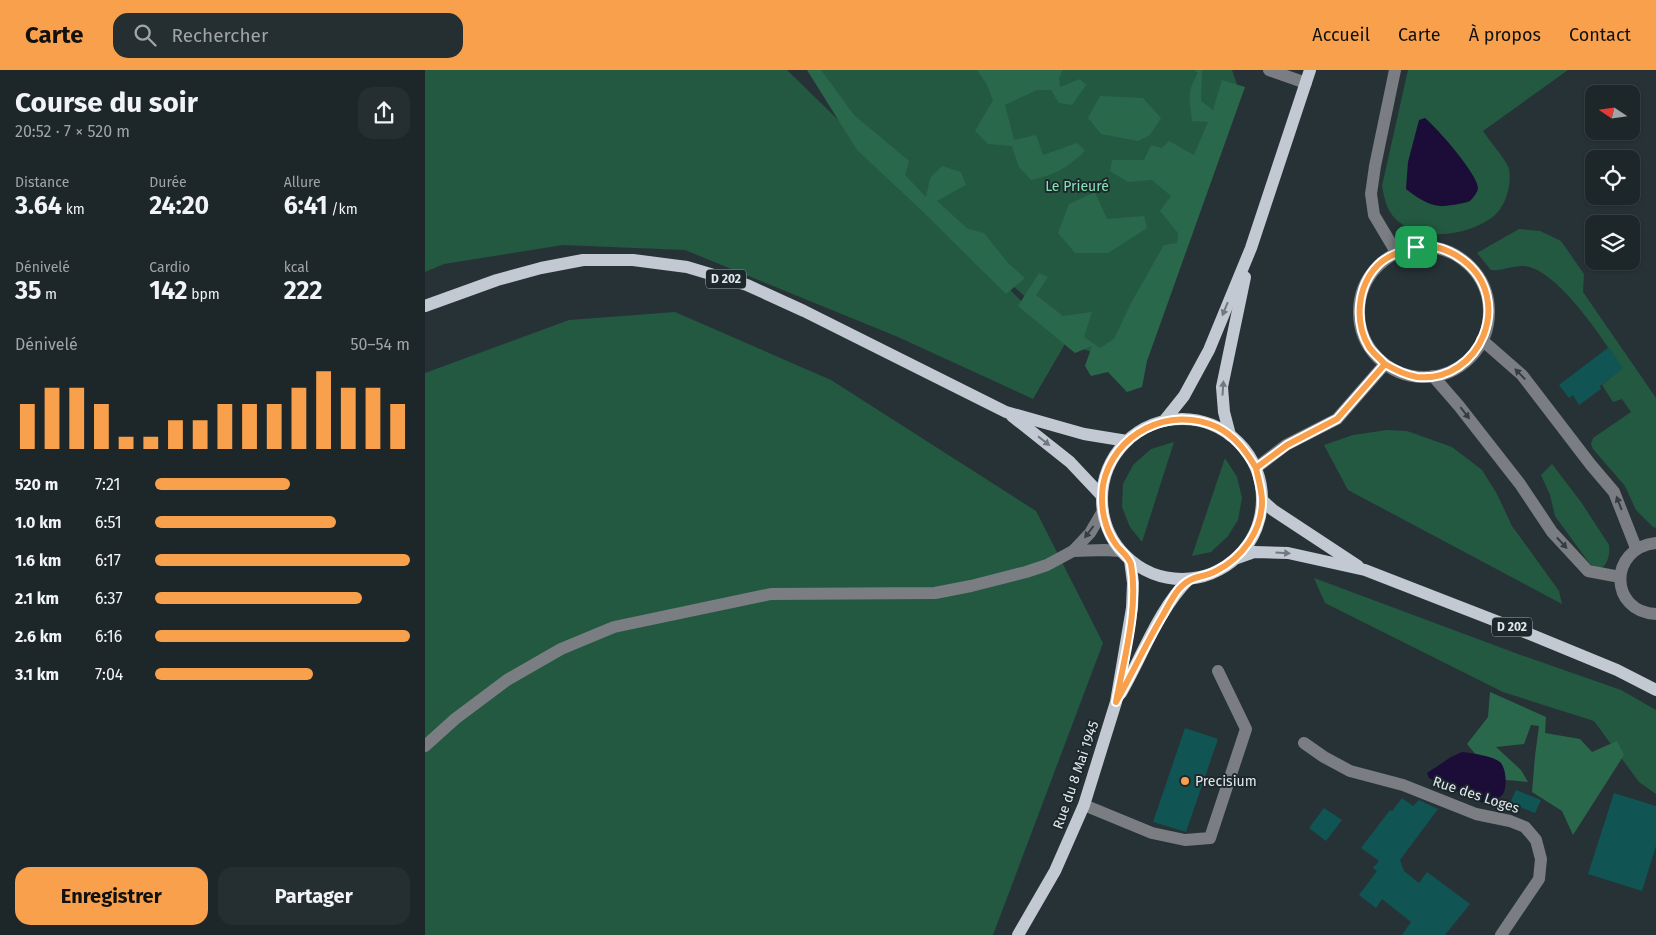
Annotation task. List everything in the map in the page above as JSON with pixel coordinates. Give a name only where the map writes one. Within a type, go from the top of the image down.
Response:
[{"type":"main road","points":[[1164,421],[1195,379],[1209,350],[1251,248],[1310,70]]},
{"type":"main road","points":[[1230,435],[1224,412],[1222,387],[1251,248]]},
{"type":"main road","name":"D 202","points":[[425,306],[497,280],[541,268],[583,260],[633,260],[687,267],[747,285],[804,311],[1006,412],[1083,434],[1127,441]]},
{"type":"main road","name":"D 202","points":[[1006,412],[1070,462],[1102,496]]},
{"type":"main road","points":[[1192,420],[1219,428],[1230,435],[1245,450],[1256,468],[1262,500],[1257,526],[1244,549],[1235,559],[1214,572],[1189,579],[1158,576],[1143,569],[1126,556],[1109,533],[1103,511],[1102,496],[1107,472],[1112,461],[1127,441],[1143,429],[1164,421],[1192,420]]},
{"type":"main road","name":"D 202","points":[[1262,500],[1273,510],[1365,570]]},
{"type":"main road","name":"D 202","points":[[1235,559],[1255,552],[1289,553],[1365,570],[1533,635],[1617,670],[1656,690]]},
{"type":"main road","points":[[1116,702],[1132,608],[1133,583],[1126,556]]},
{"type":"main road","points":[[1116,702],[1133,673],[1151,635],[1178,590],[1189,579]]},
{"type":"main road","name":"Rue du 8 Mai 1945","points":[[1018,935],[1055,870],[1084,805],[1116,702]]},
{"type":"street","points":[[1269,70],[1306,83]]},
{"type":"street","points":[[1395,70],[1371,194],[1374,215],[1396,252]]},
{"type":"street","points":[[1416,247],[1435,247],[1455,254],[1470,266],[1482,282],[1488,301],[1488,321],[1482,340],[1470,358],[1453,370],[1433,376],[1416,377],[1399,372],[1385,364],[1369,348],[1361,327],[1359,305],[1365,284],[1378,265],[1396,252],[1416,247]]},
{"type":"street","points":[[1482,340],[1522,375],[1591,465],[1615,492],[1636,548]]},
{"type":"street","points":[[1256,468],[1287,445],[1337,419],[1385,364]]},
{"type":"street","points":[[1433,376],[1520,484],[1552,532],[1588,571],[1620,577]]},
{"type":"street","points":[[1073,552],[1089,533],[1103,511]]},
{"type":"street","points":[[1656,543],[1636,548],[1622,566],[1620,577],[1621,590],[1628,601],[1637,609],[1648,614],[1656,614]]},
{"type":"street","points":[[425,746],[455,719],[507,680],[561,649],[614,628],[771,594],[935,593],[1026,572],[1047,565],[1073,552],[1104,550],[1126,556]]},
{"type":"street","points":[[1084,805],[1152,833],[1185,840],[1210,838],[1246,729],[1218,671]]},
{"type":"street","name":"Rue des Loges","points":[[1304,743],[1350,771],[1394,782],[1476,814],[1525,827],[1536,840],[1541,859],[1539,879],[1501,935]]},
{"type":"green space","name":"Le Prieuré","points":[[425,70],[787,70],[867,148],[812,70],[1232,70],[1238,87],[1134,367],[1083,349],[927,208],[1065,344],[1033,399],[898,337],[685,250],[563,245],[444,264],[425,272]]},
{"type":"green space","points":[[807,70],[821,70],[854,115],[909,161],[905,175],[926,197],[930,178],[942,166],[961,172],[966,185],[937,201],[968,229],[984,233],[1008,263],[1025,278],[1006,294],[857,150]]},
{"type":"green space","points":[[977,70],[1063,70],[1059,78],[1060,87],[1080,79],[1086,85],[1072,105],[1059,103],[1051,90],[1037,90],[1005,105],[1014,140],[1036,135],[1043,155],[1077,143],[1085,151],[1060,170],[1031,180],[1019,167],[1012,146],[988,144],[975,131],[993,100],[986,83]]},
{"type":"green space","points":[[1194,70],[1202,70],[1201,101],[1213,110],[1222,80],[1245,87],[1147,361],[1142,387],[1127,392],[1108,372],[1091,376],[1085,366],[1092,346],[1075,353],[1018,306],[1039,273],[1048,277],[1036,295],[1063,316],[1092,312],[1084,337],[1100,348],[1114,339],[1131,303],[1164,245],[1177,243],[1178,233],[1160,211],[1171,196],[1152,180],[1128,182],[1110,171],[1112,160],[1144,160],[1151,145],[1162,148],[1169,141],[1194,155],[1208,122],[1192,121],[1190,91],[1198,73]]},
{"type":"green space","points":[[1408,70],[1568,70],[1483,131],[1508,165],[1510,175],[1507,194],[1502,206],[1495,215],[1484,223],[1457,232],[1428,234],[1402,224],[1390,212],[1382,186]]},
{"type":"green space","points":[[1100,96],[1143,98],[1161,118],[1150,135],[1138,141],[1101,134],[1088,118]]},
{"type":"green space","points":[[1095,192],[1107,219],[1144,216],[1147,228],[1108,253],[1075,253],[1058,233],[1069,204]]},
{"type":"green space","points":[[1519,229],[1540,231],[1561,241],[1584,274],[1583,292],[1656,398],[1656,528],[1636,510],[1625,486],[1593,449],[1591,444],[1593,438],[1631,412],[1622,399],[1613,402],[1602,385],[1622,368],[1578,307],[1549,278],[1535,269],[1522,266],[1491,270],[1477,253]]},
{"type":"green space","points":[[675,312],[831,380],[1036,511],[1103,643],[993,935],[425,935],[425,373],[569,320]]},
{"type":"green space","points":[[1387,430],[1407,431],[1452,447],[1482,470],[1497,494],[1512,526],[1559,591],[1562,604],[1348,490],[1324,445],[1353,435]]},
{"type":"green space","points":[[1174,442],[1142,542],[1130,527],[1122,507],[1123,484],[1133,465],[1151,449]]},
{"type":"green space","points":[[1225,458],[1237,477],[1242,498],[1238,520],[1228,536],[1211,552],[1192,556]]},
{"type":"green space","points":[[1552,464],[1581,502],[1609,545],[1608,559],[1600,569],[1590,564],[1555,516],[1550,495],[1541,475]]},
{"type":"green space","points":[[1314,578],[1621,690],[1656,710],[1656,794],[1639,782],[1594,721],[1503,692],[1325,603]]},
{"type":"green space","points":[[1490,692],[1546,717],[1545,733],[1580,739],[1592,752],[1617,741],[1624,755],[1573,835],[1562,811],[1532,792],[1539,726],[1531,725],[1524,744],[1496,747],[1521,770],[1528,782],[1496,779],[1467,744],[1488,717]]},
{"type":"shaded area","points":[[1425,118],[1456,151],[1476,181],[1478,190],[1470,201],[1442,206],[1435,205],[1421,200],[1406,189],[1408,162],[1419,120]]},
{"type":"shaded area","points":[[1462,752],[1487,756],[1500,762],[1504,768],[1506,781],[1504,792],[1500,797],[1487,802],[1480,802],[1429,778],[1427,773]]},
{"type":"building","points":[[1609,347],[1623,368],[1600,386],[1601,389],[1579,405],[1573,395],[1569,398],[1559,385]]},
{"type":"building","name":"Precisium","points":[[1185,728],[1218,739],[1186,832],[1153,822]]},
{"type":"building","points":[[1516,790],[1541,800],[1535,813],[1510,803]]},
{"type":"building","points":[[1614,793],[1656,806],[1656,846],[1642,891],[1588,874]]},
{"type":"building","points":[[1402,798],[1413,806],[1419,800],[1438,809],[1400,860],[1404,871],[1419,883],[1427,872],[1470,904],[1445,935],[1402,935],[1411,922],[1382,899],[1376,908],[1359,895],[1377,871],[1373,868],[1379,861],[1361,848],[1390,810],[1392,811]]},
{"type":"building","points":[[1324,808],[1342,820],[1326,841],[1309,828]]},
{"type":"place","name":"Precisium","points":[[1185,781]]},
{"type":"route","points":[[1416,247],[1396,252],[1378,265],[1365,284],[1359,305],[1361,327],[1369,348],[1385,364],[1337,419],[1287,445],[1256,468],[1262,500],[1257,526],[1251,538],[1235,559],[1214,572],[1189,579],[1178,590],[1151,635],[1133,673],[1116,702],[1132,608],[1133,583],[1130,560],[1121,551],[1109,533],[1105,522],[1102,496],[1107,472],[1119,450],[1127,441],[1143,429],[1154,424],[1178,419],[1192,420],[1219,428],[1230,435],[1240,444],[1256,468],[1287,445],[1337,419],[1385,364],[1399,372],[1416,377],[1433,376],[1453,370],[1470,358],[1482,340],[1488,321],[1488,301],[1482,282],[1470,266],[1455,254],[1435,247],[1416,247]]}]
